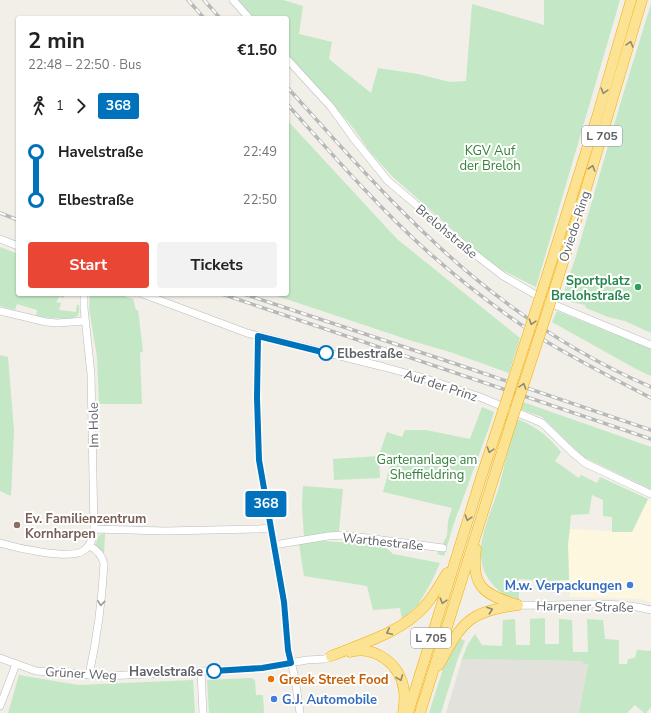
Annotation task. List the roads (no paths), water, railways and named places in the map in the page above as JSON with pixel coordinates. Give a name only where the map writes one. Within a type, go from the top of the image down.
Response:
[{"type":"highway","name":"Oviedo-Ring","points":[[454,563],[597,117],[631,0]]},
{"type":"highway","name":"Oviedo-Ring","points":[[428,686],[481,515],[583,199],[642,0]]},
{"type":"highway","name":"L 705","points":[[481,515],[474,568],[477,580],[485,591],[495,598],[518,605]]},
{"type":"highway","name":"L 705","points":[[331,656],[383,635],[409,621],[429,602],[454,563]]},
{"type":"highway","name":"L 705","points":[[408,713],[454,563]]},
{"type":"highway","name":"L 705","points":[[420,713],[428,686],[454,637],[466,624],[485,612],[497,608],[518,605]]},
{"type":"highway","points":[[331,656],[362,650],[376,653],[387,660],[396,669],[402,680],[405,698],[402,713]]},
{"type":"street","points":[[233,0],[247,16]]},
{"type":"street","name":"Brelohstraße","points":[[289,61],[331,106],[354,139],[388,181],[476,255],[503,276],[550,303],[651,345]]},
{"type":"street","points":[[0,239],[16,245]]},
{"type":"street","name":"Im Hole","points":[[84,296],[91,374],[94,529],[90,546]]},
{"type":"street","name":"Auf der Prinz","points":[[148,296],[236,330],[384,367],[480,397],[542,423],[585,463],[651,494]]},
{"type":"street","points":[[0,311],[46,322],[57,323],[86,321]]},
{"type":"street","points":[[258,336],[258,448],[262,480],[284,602],[288,650],[295,678],[300,713]]},
{"type":"street","points":[[94,529],[165,531],[259,530],[271,528]]},
{"type":"street","name":"Warthestraße","points":[[274,545],[344,535],[443,548]]},
{"type":"street","points":[[0,543],[27,550],[68,554],[79,553],[90,546],[101,556],[104,564],[102,603],[96,644],[89,674]]},
{"type":"street","name":"Harpener Straße","points":[[518,605],[603,604],[642,607],[651,610]]},
{"type":"street","name":"Grüner Weg","points":[[0,658],[36,671],[107,676],[262,668],[325,659],[331,656]]},
{"type":"street","points":[[0,706],[16,664]]},
{"type":"street","points":[[200,672],[203,713]]},
{"type":"railway","points":[[188,0],[202,16]]},
{"type":"railway","points":[[204,0],[218,16]]},
{"type":"railway","points":[[289,89],[396,205],[435,243],[484,286],[510,306],[565,342],[651,387]]},
{"type":"railway","points":[[289,106],[390,216],[408,234],[455,275],[500,310],[547,342],[651,398]]},
{"type":"railway","points":[[0,213],[16,219]]},
{"type":"railway","points":[[228,296],[651,439]]},
{"type":"railway","points":[[250,296],[651,430]]},
{"type":"place","name":"Sportplatz Brelohstraße","points":[[638,287]]},
{"type":"place","name":"Elbestraße","points":[[326,353]]},
{"type":"place","name":"Ev. Familienzentrum Kornharpen","points":[[17,525]]},
{"type":"place","name":"M.w. Verpackungen","points":[[630,585]]},
{"type":"place","name":"Havelstraße","points":[[214,671]]},
{"type":"place","name":"Greek Street Food","points":[[271,679]]},
{"type":"place","name":"G.J. Automobile","points":[[274,699]]},
{"type":"park label","name":"KGV Auf der Breloh","points":[[490,158]]},
{"type":"park label","name":"Gartenanlage am Sheffieldring","points":[[427,466]]}]
